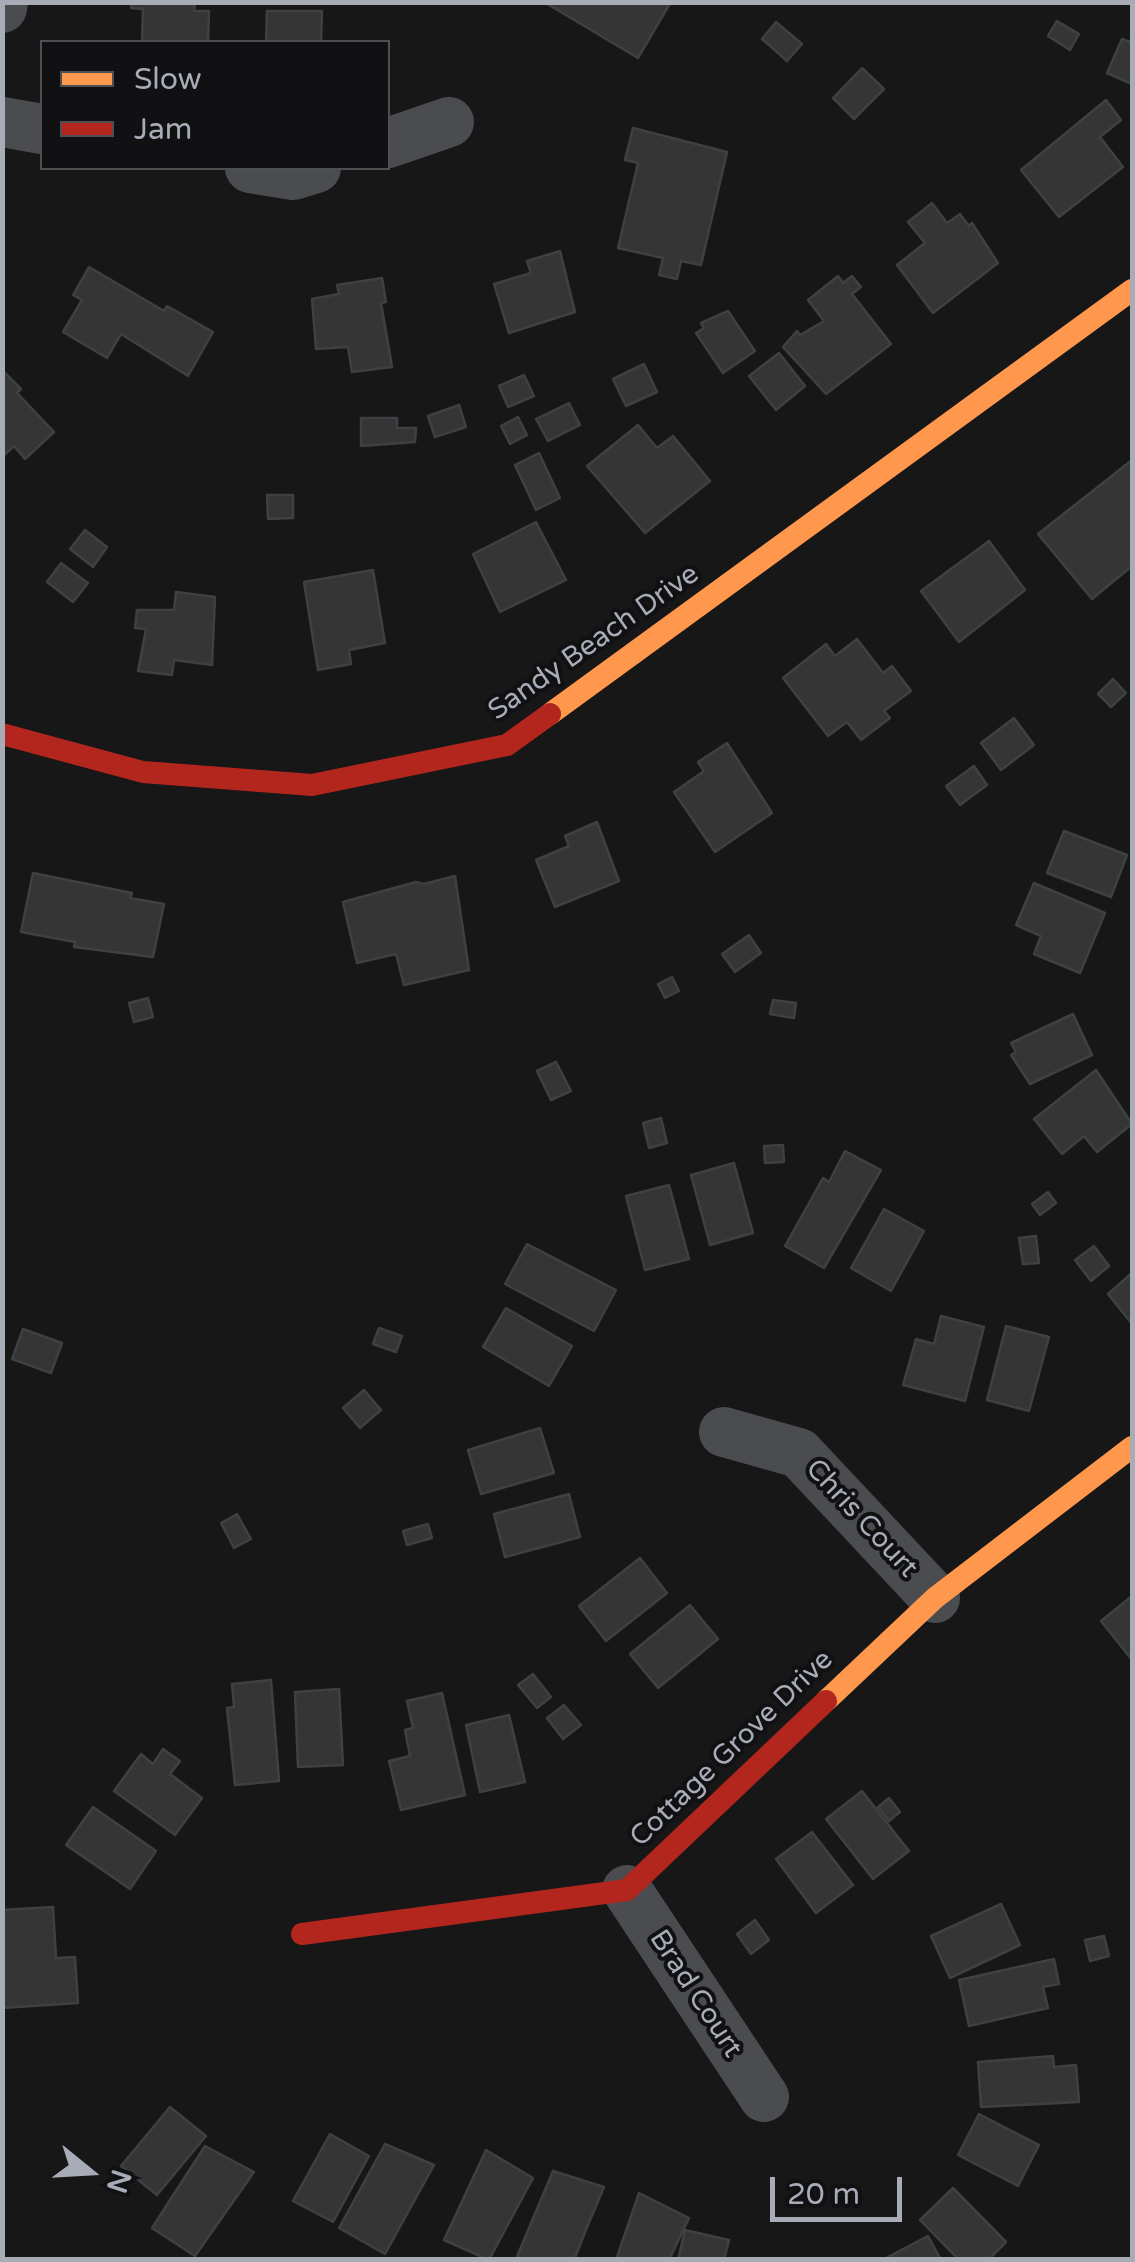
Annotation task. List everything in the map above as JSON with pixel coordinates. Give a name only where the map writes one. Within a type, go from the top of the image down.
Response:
[{"type":"street","points":[[2,122],[40,129]]},
{"type":"street","points":[[390,142],[450,122]]},
{"type":"street","points":[[261,170],[293,176],[310,170]]},
{"type":"street","name":"Sandy Beach Drive","points":[[2,734],[143,772],[312,785],[508,745],[1132,290]]},
{"type":"street","name":"Chris Court","points":[[724,1432],[800,1453],[935,1598]]},
{"type":"street","name":"Cottage Grove Drive","points":[[302,1934],[627,1890],[935,1598],[1132,1447]]},
{"type":"street","name":"Brad Court","points":[[627,1890],[764,2097]]},
{"type":"building","points":[[132,2],[195,2],[194,11],[209,11],[208,40],[142,40],[143,9],[131,8]]},
{"type":"building","points":[[544,2],[666,2],[669,5],[638,58]]},
{"type":"building","points":[[267,11],[322,11],[321,40],[266,40]]},
{"type":"building","points":[[1057,21],[1079,34],[1070,50],[1048,36]]},
{"type":"building","points":[[776,22],[802,44],[787,61],[762,39]]},
{"type":"building","points":[[1132,36],[1132,84],[1107,73],[1122,39],[1130,42]]},
{"type":"building","points":[[862,68],[884,89],[854,119],[833,98]]},
{"type":"building","points":[[1106,100],[1121,120],[1100,137],[1123,167],[1059,217],[1021,170]]},
{"type":"building","points":[[633,128],[727,152],[701,265],[681,261],[677,279],[659,275],[663,258],[618,248],[638,163],[625,160]]},
{"type":"building","points":[[932,203],[947,223],[960,214],[969,226],[972,223],[998,263],[933,313],[897,265],[925,243],[908,222]]},
{"type":"building","points":[[560,251],[575,312],[509,333],[494,284],[531,273],[527,261]]},
{"type":"building","points":[[89,267],[164,311],[167,306],[213,332],[188,376],[121,334],[107,358],[63,332],[82,300],[73,295]]},
{"type":"building","points":[[838,276],[843,283],[852,276],[861,287],[852,294],[891,344],[826,394],[783,347],[797,331],[800,335],[824,321],[808,300]]},
{"type":"building","points":[[382,278],[386,302],[381,303],[392,367],[352,372],[348,347],[316,349],[312,299],[339,294],[337,285]]},
{"type":"building","points":[[728,311],[755,351],[723,373],[696,333],[704,328],[701,323]]},
{"type":"building","points":[[779,353],[805,386],[776,410],[749,376]]},
{"type":"building","points":[[644,364],[657,392],[626,406],[613,379]]},
{"type":"building","points":[[3,371],[21,389],[17,393],[54,432],[25,459],[14,446],[2,457]]},
{"type":"building","points":[[524,375],[534,396],[508,407],[499,386]]},
{"type":"building","points":[[569,403],[580,425],[548,441],[536,419]]},
{"type":"building","points":[[459,405],[466,427],[435,437],[428,416]]},
{"type":"building","points":[[518,417],[527,435],[510,444],[501,426]]},
{"type":"building","points":[[361,418],[397,418],[397,428],[416,428],[415,442],[361,446]]},
{"type":"building","points":[[638,425],[657,448],[673,436],[710,481],[645,533],[587,466]]},
{"type":"building","points":[[539,453],[560,498],[536,510],[515,465]]},
{"type":"building","points":[[1132,460],[1132,566],[1092,599],[1038,534]]},
{"type":"building","points":[[267,495],[293,495],[293,518],[268,519]]},
{"type":"building","points":[[536,522],[566,580],[500,612],[473,554]]},
{"type":"building","points":[[85,530],[107,547],[93,567],[70,549]]},
{"type":"building","points":[[989,541],[1025,590],[959,642],[921,591]]},
{"type":"building","points":[[61,563],[88,583],[73,602],[47,582]]},
{"type":"building","points":[[373,570],[385,643],[349,650],[351,664],[318,670],[304,582]]},
{"type":"building","points":[[176,592],[215,597],[212,665],[174,660],[172,675],[138,671],[146,629],[135,628],[137,610],[174,610]]},
{"type":"building","points":[[857,639],[883,673],[892,666],[911,691],[884,711],[890,718],[861,740],[847,722],[828,736],[783,678],[826,644],[835,656]]},
{"type":"building","points":[[1113,679],[1126,693],[1111,707],[1098,694]]},
{"type":"building","points":[[1014,718],[1034,745],[1001,770],[981,743]]},
{"type":"building","points":[[727,743],[772,813],[715,852],[674,792],[704,771],[698,762]]},
{"type":"building","points":[[974,766],[987,785],[960,805],[946,786]]},
{"type":"building","points":[[597,822],[619,881],[555,907],[536,860],[569,846],[565,836]]},
{"type":"building","points":[[1064,831],[1127,855],[1111,897],[1047,873]]},
{"type":"building","points":[[33,873],[132,893],[130,898],[164,904],[153,957],[74,947],[75,942],[21,932]]},
{"type":"building","points":[[455,876],[469,970],[404,985],[396,954],[357,963],[343,902]]},
{"type":"building","points":[[1034,883],[1105,913],[1080,973],[1034,954],[1041,936],[1016,925]]},
{"type":"building","points":[[749,935],[761,953],[735,972],[722,954]]},
{"type":"building","points":[[672,977],[679,991],[665,998],[658,984]]},
{"type":"building","points":[[148,998],[153,1017],[134,1022],[129,1003]]},
{"type":"building","points":[[773,1000],[796,1003],[794,1018],[770,1014]]},
{"type":"building","points":[[1073,1014],[1092,1055],[1030,1084],[1011,1055],[1016,1052],[1011,1043]]},
{"type":"building","points":[[556,1062],[571,1091],[551,1100],[537,1071]]},
{"type":"building","points":[[1096,1070],[1132,1124],[1097,1152],[1084,1136],[1062,1154],[1034,1119]]},
{"type":"building","points":[[661,1118],[667,1143],[649,1148],[643,1123]]},
{"type":"building","points":[[783,1145],[784,1162],[765,1163],[764,1146]]},
{"type":"building","points":[[845,1151],[881,1170],[824,1268],[785,1246],[823,1178],[829,1182]]},
{"type":"building","points":[[734,1163],[753,1233],[710,1245],[691,1175]]},
{"type":"building","points":[[669,1185],[689,1259],[645,1270],[626,1196]]},
{"type":"building","points":[[1048,1192],[1056,1203],[1040,1215],[1032,1204]]},
{"type":"building","points":[[884,1209],[924,1231],[891,1291],[851,1268]]},
{"type":"building","points":[[1036,1236],[1039,1263],[1023,1264],[1019,1238]]},
{"type":"building","points":[[527,1244],[616,1290],[594,1331],[505,1284]]},
{"type":"building","points":[[1094,1246],[1109,1266],[1091,1281],[1075,1260]]},
{"type":"building","points":[[1132,1273],[1132,1324],[1108,1294]]},
{"type":"building","points":[[506,1308],[572,1346],[549,1386],[483,1347]]},
{"type":"building","points":[[941,1316],[984,1327],[965,1401],[903,1385],[916,1339],[934,1344]]},
{"type":"building","points":[[1006,1326],[1049,1337],[1029,1411],[987,1400]]},
{"type":"building","points":[[379,1328],[402,1336],[396,1352],[373,1344]]},
{"type":"building","points":[[23,1329],[62,1343],[51,1373],[12,1359]]},
{"type":"building","points":[[364,1390],[381,1410],[360,1428],[343,1408]]},
{"type":"building","points":[[540,1428],[554,1473],[481,1494],[468,1450]]},
{"type":"building","points":[[569,1494],[580,1537],[505,1557],[494,1514]]},
{"type":"building","points":[[237,1514],[251,1539],[234,1548],[221,1523]]},
{"type":"building","points":[[428,1524],[432,1538],[407,1545],[403,1531]]},
{"type":"building","points":[[640,1558],[667,1593],[606,1641],[579,1606]]},
{"type":"building","points":[[1132,1596],[1132,1660],[1101,1621]]},
{"type":"building","points":[[690,1605],[718,1639],[658,1688],[630,1654]]},
{"type":"building","points":[[533,1674],[551,1697],[537,1708],[518,1685]]},
{"type":"building","points":[[271,1680],[279,1781],[235,1785],[227,1708],[234,1707],[232,1684]]},
{"type":"building","points":[[339,1689],[343,1765],[298,1767],[295,1692]]},
{"type":"building","points":[[442,1693],[465,1795],[401,1810],[389,1761],[410,1756],[405,1730],[413,1728],[407,1701]]},
{"type":"building","points":[[564,1705],[581,1725],[563,1739],[547,1718]]},
{"type":"building","points":[[509,1715],[525,1782],[480,1792],[466,1725]]},
{"type":"building","points":[[163,1749],[180,1761],[170,1774],[202,1798],[175,1835],[114,1791],[141,1754],[153,1764]]},
{"type":"building","points":[[862,1791],[909,1851],[873,1879],[826,1819]]},
{"type":"building","points":[[889,1798],[900,1812],[889,1821],[878,1807]]},
{"type":"building","points":[[93,1807],[156,1851],[130,1889],[66,1845]]},
{"type":"building","points":[[812,1832],[853,1885],[816,1913],[776,1859]]},
{"type":"building","points":[[1001,1904],[1020,1945],[950,1978],[931,1936]]},
{"type":"building","points":[[53,1907],[56,1958],[75,1957],[78,2003],[2,2008],[2,1910]]},
{"type":"building","points":[[755,1920],[769,1940],[751,1954],[737,1934]]},
{"type":"building","points":[[1104,1936],[1109,1956],[1090,1961],[1085,1940]]},
{"type":"building","points":[[1054,1959],[1059,1984],[1043,1987],[1048,2008],[969,2026],[959,1980]]},
{"type":"building","points":[[1053,2056],[1054,2067],[1076,2065],[1079,2102],[981,2107],[978,2062]]},
{"type":"building","points":[[170,2107],[206,2136],[157,2195],[121,2166]]},
{"type":"building","points":[[979,2114],[1039,2145],[1018,2186],[958,2155]]},
{"type":"building","points":[[330,2134],[369,2156],[333,2222],[293,2201]]},
{"type":"building","points":[[385,2144],[434,2165],[385,2254],[339,2228]]},
{"type":"building","points":[[205,2146],[254,2172],[195,2256],[152,2228]]},
{"type":"building","points":[[486,2150],[533,2178],[489,2260],[444,2240]]},
{"type":"building","points":[[553,2171],[604,2187],[574,2260],[516,2259]]},
{"type":"building","points":[[953,2188],[1006,2242],[988,2260],[959,2260],[920,2220]]},
{"type":"building","points":[[639,2193],[689,2218],[669,2260],[616,2260]]},
{"type":"building","points":[[685,2230],[729,2240],[724,2260],[678,2260]]},
{"type":"building","points":[[928,2236],[941,2260],[889,2260],[888,2257]]},
{"type":"traffic: slow","points":[[550,714],[1132,290]]},
{"type":"traffic: slow","points":[[826,1701],[935,1598],[1132,1447]]},
{"type":"traffic: jam","points":[[2,734],[143,772],[312,785],[507,745],[550,714]]},
{"type":"traffic: jam","points":[[302,1934],[627,1890],[826,1701]]}]
